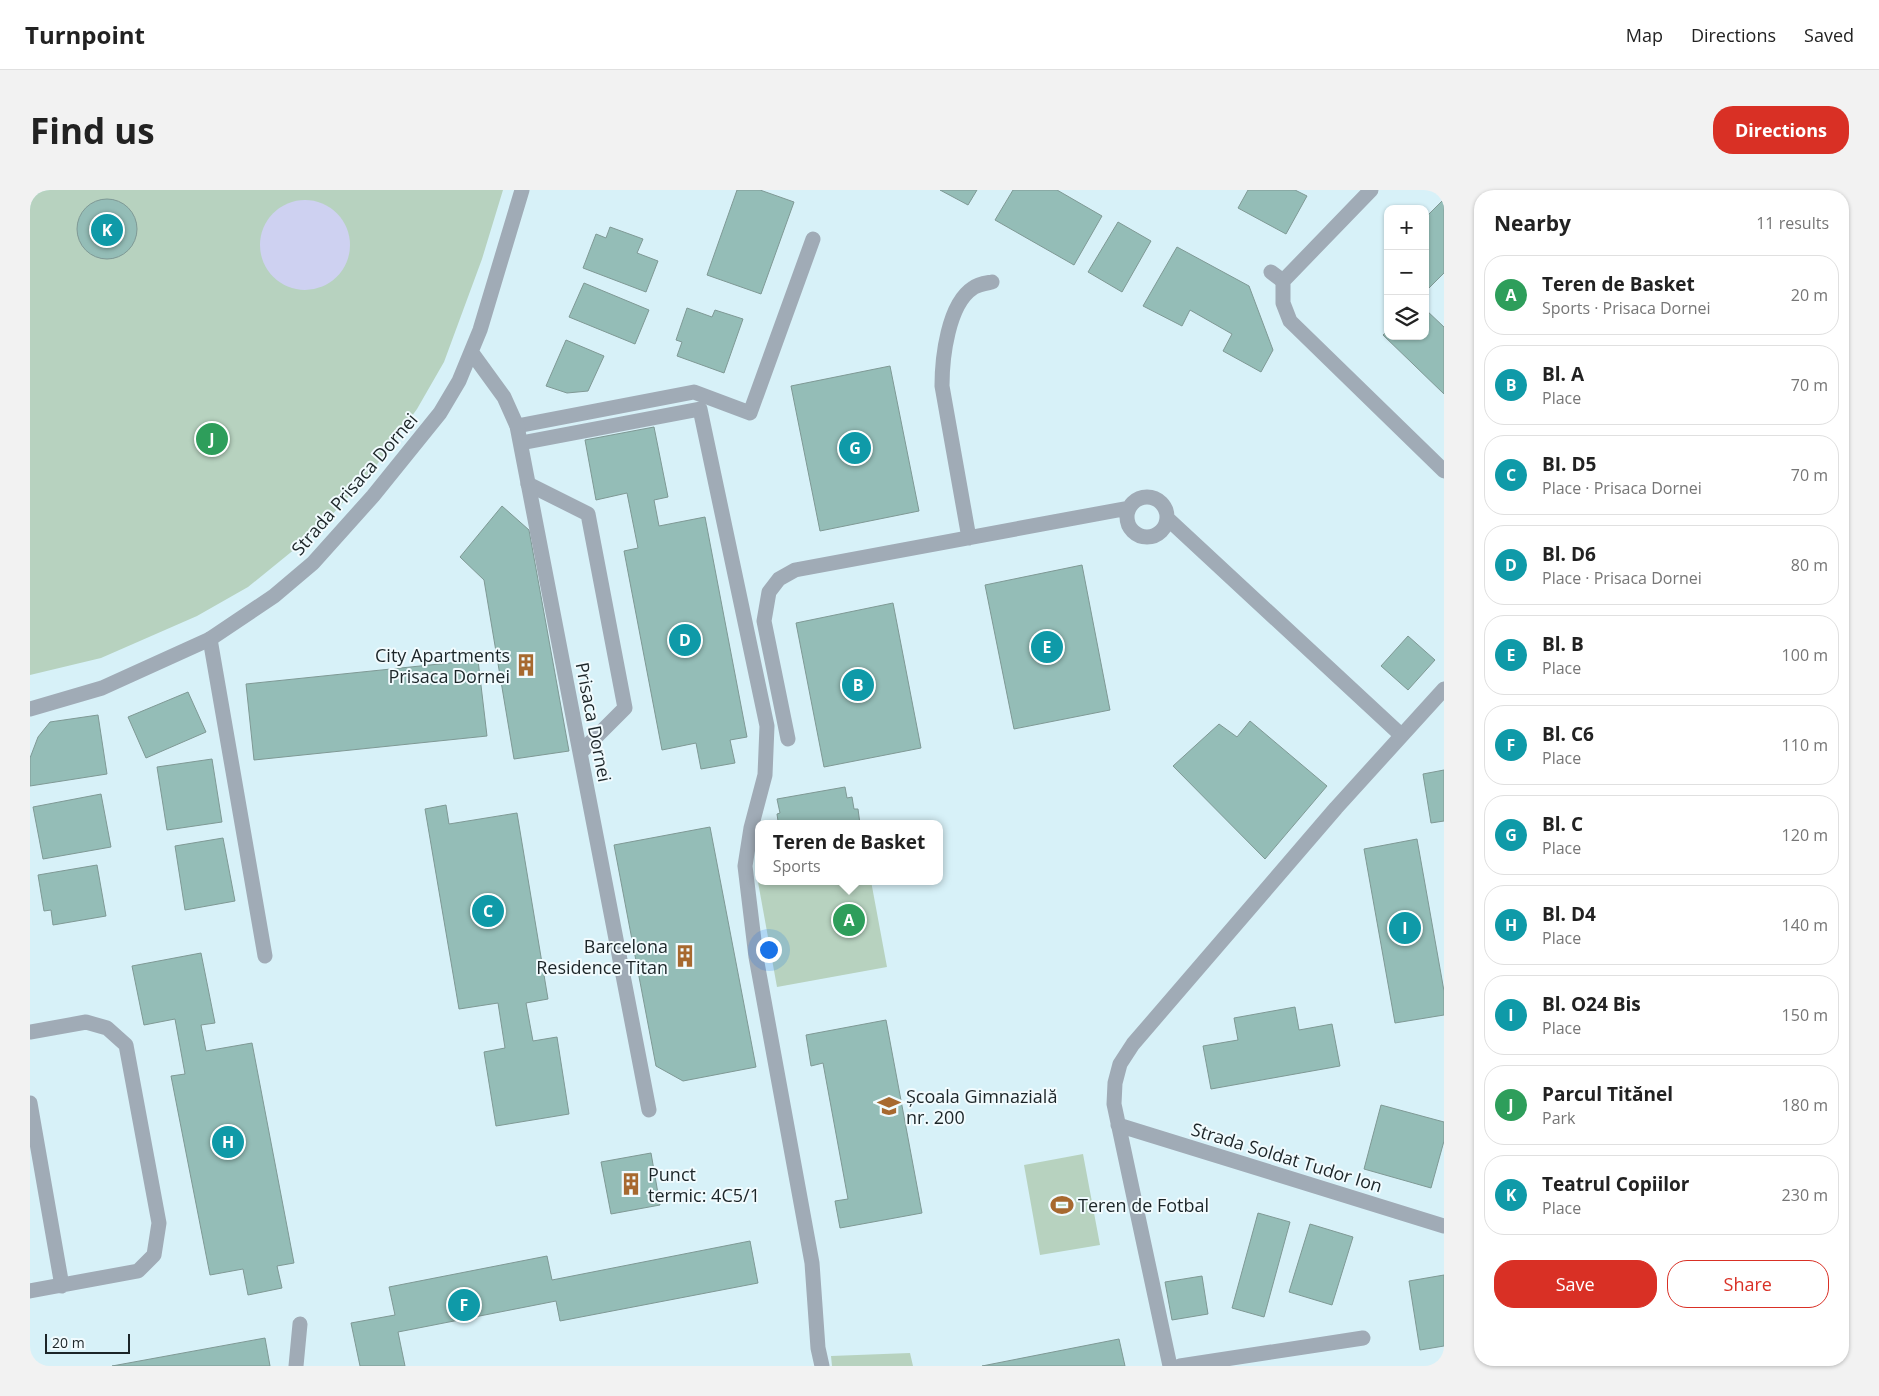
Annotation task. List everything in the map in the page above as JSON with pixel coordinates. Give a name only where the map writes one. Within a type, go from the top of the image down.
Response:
[{"type":"street","name":"Strada Prisaca Dornei","points":[[30,709],[102,688],[210,639],[274,596],[313,564],[345,529],[440,412],[472,353],[522,190]]},
{"type":"street","points":[[1371,190],[1277,277],[1283,303],[1290,321],[1444,470]]},
{"type":"street","points":[[517,426],[694,392],[750,414],[813,239]]},
{"type":"street","points":[[969,538],[942,386],[942,362],[950,327],[961,301],[974,287],[992,282]]},
{"type":"street","name":"Prisaca Dornei","points":[[472,353],[504,396],[517,426],[521,443],[649,1110]]},
{"type":"street","points":[[521,443],[700,409],[766,726],[764,774],[751,828],[745,866],[758,966],[812,1264],[822,1366]]},
{"type":"street","points":[[528,484],[588,514],[625,708],[581,752]]},
{"type":"street","points":[[788,739],[764,621],[769,592],[779,579],[795,570],[1129,508],[1140,498],[1154,499],[1166,510],[1168,519],[1401,735]]},
{"type":"street","points":[[1129,508],[1128,525],[1138,535],[1144,537],[1155,536],[1160,533],[1168,519]]},
{"type":"street","points":[[210,639],[265,956]]},
{"type":"street","points":[[1170,1366],[1114,1104],[1115,1083],[1120,1064],[1133,1044],[1401,735],[1444,689]]},
{"type":"street","points":[[30,1032],[86,1022],[108,1028],[126,1045],[159,1223],[154,1255],[138,1272],[30,1291]]},
{"type":"street","points":[[30,1103],[32,1132],[62,1286]]},
{"type":"street","name":"Strada Soldat Tudor Ion","points":[[1118,1125],[1444,1226]]},
{"type":"street","points":[[296,1366],[300,1324]]},
{"type":"street","points":[[1180,1366],[1363,1338]]},
{"type":"green space","points":[[30,190],[503,190],[482,259],[444,362],[417,409],[373,470],[317,531],[248,587],[197,616],[101,658],[30,675]]},
{"type":"green space","points":[[759,885],[872,885],[887,967],[777,987]]},
{"type":"green space","name":"Teren de Fotbal","points":[[1083,1154],[1100,1245],[1040,1255],[1024,1165]]},
{"type":"green space","points":[[910,1353],[913,1366],[832,1366],[831,1356]]},
{"type":"water","points":[[305,200],[322,203],[337,213],[347,228],[350,245],[347,262],[337,277],[322,287],[305,290],[288,287],[273,277],[263,262],[260,245],[263,228],[273,213],[288,203]]},
{"type":"building","points":[[737,190],[760,190],[794,202],[761,294],[707,275]]},
{"type":"building","points":[[940,190],[977,190],[968,205]]},
{"type":"building","points":[[1013,190],[1057,190],[1102,216],[1074,265],[995,220]]},
{"type":"building","points":[[1248,190],[1295,190],[1307,196],[1286,234],[1238,208]]},
{"type":"building","points":[[101,199],[113,199],[124,204],[132,212],[137,223],[135,241],[124,254],[113,259],[101,259],[90,254],[82,246],[77,235],[77,223],[82,212],[90,204]]},
{"type":"building","points":[[1444,199],[1444,273],[1429,288],[1429,250],[1429,214]]},
{"type":"building","points":[[1118,222],[1151,241],[1122,292],[1088,272]]},
{"type":"building","points":[[610,227],[643,239],[637,253],[658,261],[646,292],[583,268],[596,234],[606,238]]},
{"type":"building","points":[[1177,247],[1249,286],[1273,350],[1261,372],[1223,351],[1232,334],[1190,310],[1182,326],[1143,306]]},
{"type":"building","points":[[584,283],[649,310],[635,344],[569,317]]},
{"type":"building","points":[[687,308],[712,317],[715,310],[743,319],[724,373],[677,356],[682,342],[676,340]]},
{"type":"building","points":[[1429,313],[1444,327],[1444,394],[1388,340],[1429,340]]},
{"type":"building","points":[[566,340],[604,356],[588,391],[567,393],[546,386]]},
{"type":"building","points":[[890,366],[919,511],[820,531],[791,386]]},
{"type":"building","points":[[654,427],[668,497],[654,500],[659,526],[705,517],[747,737],[730,740],[735,763],[701,769],[696,743],[662,750],[624,551],[638,548],[627,493],[596,500],[585,440]]},
{"type":"building","name":"City Apartments Prisaca Dornei","points":[[502,506],[529,530],[569,751],[514,759],[484,580],[460,557]]},
{"type":"building","points":[[1082,565],[1110,710],[1014,729],[985,585]]},
{"type":"building","points":[[893,603],[921,748],[824,767],[796,623]]},
{"type":"building","points":[[1408,636],[1435,660],[1408,690],[1381,666]]},
{"type":"building","points":[[478,660],[487,736],[254,760],[246,684]]},
{"type":"building","points":[[188,692],[206,732],[146,758],[128,717]]},
{"type":"building","points":[[98,715],[107,774],[30,786],[30,758],[38,737],[50,722]]},
{"type":"building","points":[[1250,721],[1327,786],[1265,859],[1173,766],[1219,724],[1237,737]]},
{"type":"building","points":[[212,759],[222,822],[167,830],[157,767]]},
{"type":"building","points":[[1444,770],[1444,821],[1431,823],[1423,774]]},
{"type":"building","points":[[845,787],[847,798],[852,797],[854,809],[858,809],[859,820],[778,820],[777,814],[780,813],[777,799]]},
{"type":"building","points":[[101,794],[111,847],[43,859],[33,807]]},
{"type":"building","points":[[446,805],[449,824],[517,813],[548,999],[526,1003],[533,1041],[557,1037],[569,1114],[496,1126],[484,1052],[505,1048],[498,1003],[459,1009],[425,809]]},
{"type":"building","name":"Barcelona Residence Titan","points":[[710,827],[756,1067],[683,1081],[656,1066],[614,845]]},
{"type":"building","points":[[223,838],[235,901],[185,910],[175,846]]},
{"type":"building","points":[[1417,839],[1444,991],[1444,1015],[1395,1023],[1364,849]]},
{"type":"building","points":[[97,865],[106,916],[53,925],[51,910],[44,911],[38,875]]},
{"type":"building","points":[[201,953],[215,1023],[201,1025],[206,1051],[252,1043],[294,1263],[277,1266],[282,1288],[248,1295],[243,1269],[210,1275],[171,1076],[185,1074],[175,1019],[144,1025],[132,966]]},
{"type":"building","points":[[1295,1007],[1299,1030],[1332,1024],[1340,1066],[1211,1089],[1203,1046],[1238,1040],[1234,1018]]},
{"type":"building","points":[[886,1020],[922,1213],[840,1228],[835,1201],[848,1199],[823,1063],[811,1066],[806,1035]]},
{"type":"building","points":[[1381,1105],[1444,1122],[1444,1141],[1431,1188],[1364,1169]]},
{"type":"building","name":"Punct termic: 4C5/1","points":[[651,1153],[660,1205],[611,1214],[601,1162]]},
{"type":"building","points":[[1258,1213],[1290,1222],[1264,1317],[1232,1308]]},
{"type":"building","points":[[1310,1224],[1353,1237],[1332,1305],[1289,1292]]},
{"type":"building","points":[[750,1241],[758,1283],[560,1321],[556,1301],[398,1332],[405,1366],[360,1366],[351,1323],[395,1315],[389,1287],[547,1256],[552,1280]]},
{"type":"building","points":[[1444,1275],[1444,1346],[1420,1350],[1409,1281]]},
{"type":"building","points":[[1202,1276],[1208,1314],[1172,1320],[1165,1282]]},
{"type":"building","points":[[265,1338],[270,1366],[112,1366]]},
{"type":"building","points":[[1119,1339],[1125,1366],[982,1366]]},
{"type":"place","name":"Teatrul Copiilor","points":[[107,230]]},
{"type":"place","name":"Parcul Titănel","points":[[212,439]]},
{"type":"place","name":"Bl. C","points":[[855,448]]},
{"type":"place","name":"Bl. D6","points":[[685,640]]},
{"type":"place","name":"Bl. B","points":[[1047,647]]},
{"type":"place","name":"City Apartments Prisaca Dornei","points":[[526,665]]},
{"type":"place","name":"Bl. A","points":[[858,685]]},
{"type":"place","name":"BI. D5","points":[[488,911]]},
{"type":"place","name":"Teren de Basket","points":[[849,920]]},
{"type":"place","name":"Bl. O24 Bis","points":[[1405,928]]},
{"type":"place","name":"Barcelona Residence Titan","points":[[685,956]]},
{"type":"place","name":"Școala Gimnazială nr. 200","points":[[889,1106]]},
{"type":"place","name":"Bl. D4","points":[[228,1142]]},
{"type":"place","name":"Punct termic: 4C5/1","points":[[631,1184]]},
{"type":"place","name":"Teren de Fotbal","points":[[1062,1205]]},
{"type":"place","name":"Bl. C6","points":[[464,1305]]}]
